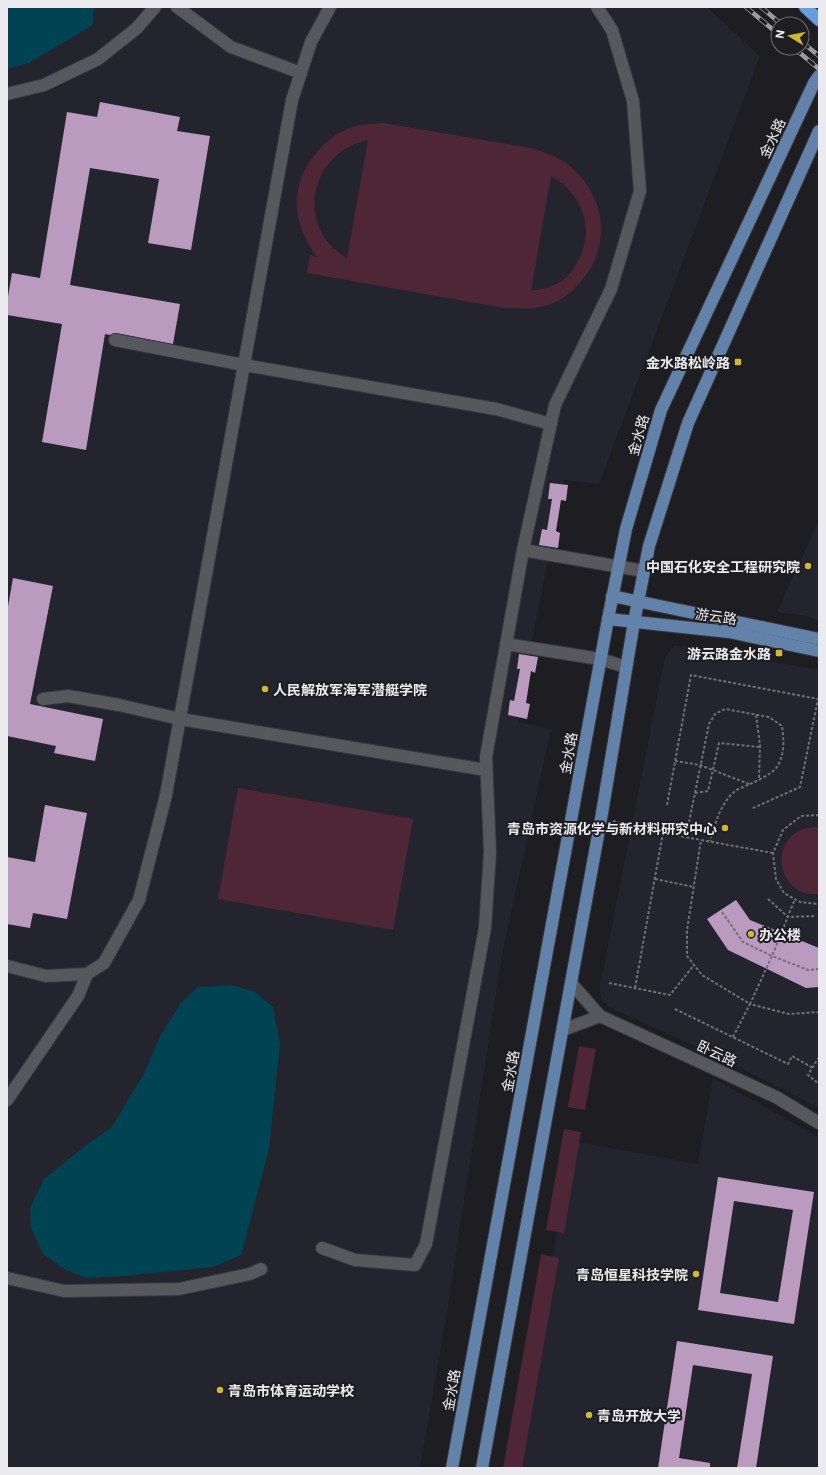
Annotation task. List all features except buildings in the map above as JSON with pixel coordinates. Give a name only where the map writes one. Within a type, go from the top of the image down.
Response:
[{"type":"highway","points":[[805,7],[819,20]]},
{"type":"main road","name":"金水路","points":[[452,1468],[600,659],[626,529],[661,410],[814,83],[819,76]]},
{"type":"main road","points":[[482,1468],[563,1030],[601,819],[626,667],[649,546],[688,423],[819,131]]},
{"type":"main road","name":"游云路","points":[[612,596],[819,639]]},
{"type":"main road","name":"游云路","points":[[608,619],[729,632],[819,651]]},
{"type":"street","points":[[7,94],[44,85],[98,59],[137,28],[155,7]]},
{"type":"street","points":[[177,7],[231,47],[301,72]]},
{"type":"street","points":[[7,966],[46,976],[87,974],[104,963],[139,900],[166,795],[292,100],[311,42],[330,7]]},
{"type":"street","points":[[322,1248],[355,1260],[415,1265],[426,1244],[485,928],[490,852],[486,757],[523,550],[555,405],[611,289],[640,190],[633,101],[612,30],[597,7]]},
{"type":"street","points":[[114,340],[244,365],[496,409],[551,424]]},
{"type":"street","points":[[523,550],[644,571]]},
{"type":"street","points":[[506,644],[600,659],[626,667]]},
{"type":"street","points":[[43,699],[68,696],[119,705],[180,719],[486,770]]},
{"type":"street","points":[[7,1100],[78,996],[87,974]]},
{"type":"street","name":"卧云路","points":[[571,983],[600,1016],[776,1097],[819,1123]]},
{"type":"street","points":[[563,1030],[600,1016]]},
{"type":"street","points":[[7,1278],[64,1291],[179,1289],[250,1274],[262,1269]]},
{"type":"path","points":[[667,805],[691,675],[818,699],[800,787],[751,809]]},
{"type":"path","points":[[686,837],[709,724],[715,714],[725,709],[769,717],[782,726],[784,737],[781,757],[776,768],[760,779],[735,791],[726,801],[709,842]]},
{"type":"path","points":[[756,715],[760,747],[760,779]]},
{"type":"path","points":[[695,794],[708,791],[719,743],[760,747]]},
{"type":"path","points":[[675,761],[700,765],[750,784]]},
{"type":"path","points":[[819,815],[801,816],[782,830],[773,853],[776,879],[784,893],[800,902],[819,904]]},
{"type":"path","points":[[601,819],[663,833],[773,853]]},
{"type":"path","points":[[635,988],[663,833]]},
{"type":"path","points":[[701,840],[687,930],[687,956],[702,975],[750,1004],[789,1014],[819,1012]]},
{"type":"path","points":[[655,879],[694,887]]},
{"type":"path","points":[[768,899],[788,917],[816,916]]},
{"type":"path","points":[[733,1037],[772,956],[795,899]]},
{"type":"path","points":[[722,912],[743,942],[772,956],[808,970],[819,969]]},
{"type":"path","points":[[609,983],[670,995],[694,965]]},
{"type":"path","points":[[675,1009],[788,1064],[792,1056],[813,1068]]},
{"type":"path","points":[[819,1057],[808,1076],[819,1084]]},
{"type":"shaded area","name":"人民解放军海军潜艇学院","points":[[7,7],[707,7],[760,56],[599,484],[564,480],[529,655],[518,722],[551,729],[502,955],[447,1311],[420,1468],[7,1468]]},
{"type":"shaded area","points":[[383,123],[530,148],[551,155],[563,161],[575,170],[589,189],[596,203],[600,217],[601,231],[595,260],[574,290],[558,301],[549,305],[534,308],[504,308],[307,273],[310,255],[317,257],[302,230],[298,217],[297,204],[298,190],[308,164],[318,151],[337,134],[366,124]],"holes":[[[368,140],[347,258],[330,245],[320,229],[315,211],[316,192],[321,175],[332,159],[348,147]],[[551,176],[562,183],[578,202],[586,225],[586,237],[583,249],[574,269],[563,280],[552,286],[531,291]]]},
{"type":"shaded area","name":"中国石化安全工程研究院","points":[[819,520],[819,621],[806,616],[777,612]]},
{"type":"shaded area","name":"青岛市资源化学与新材料研究中心","points":[[674,646],[686,646],[819,670],[819,1108],[721,1058],[611,1008],[602,999],[600,986],[665,657]]},
{"type":"shaded area","points":[[238,788],[413,819],[393,930],[218,899]]},
{"type":"shaded area","points":[[819,827],[819,894],[811,894],[798,890],[791,885],[783,871],[782,855],[788,840],[794,834],[804,829]]},
{"type":"shaded area","points":[[579,1046],[596,1049],[585,1110],[568,1107]]},
{"type":"shaded area","name":"青岛恒星科技学院","points":[[713,1078],[819,1137],[819,1468],[516,1468],[573,1141],[698,1164]]},
{"type":"shaded area","points":[[564,1129],[581,1132],[564,1233],[546,1230]]},
{"type":"shaded area","points":[[541,1254],[559,1258],[522,1468],[503,1468]]},
{"type":"water","points":[[7,7],[94,7],[93,25],[29,63],[7,69]]},
{"type":"water","points":[[231,985],[255,992],[273,1007],[280,1043],[269,1149],[241,1255],[213,1267],[124,1276],[86,1278],[66,1270],[43,1254],[31,1228],[30,1208],[44,1179],[85,1146],[111,1128],[145,1072],[159,1038],[180,1004],[198,987]]},
{"type":"railway","points":[[746,7],[770,27]]},
{"type":"railway","points":[[761,7],[772,16]]},
{"type":"railway","points":[[810,49],[819,56]]},
{"type":"railway","points":[[804,56],[819,69]]},
{"type":"place","name":"金水路松岭路","points":[[738,362]]},
{"type":"place","name":"中国石化安全工程研究院","points":[[808,566]]},
{"type":"place","name":"游云路金水路","points":[[779,653]]},
{"type":"place","name":"人民解放军海军潜艇学院","points":[[265,689]]},
{"type":"place","name":"青岛市资源化学与新材料研究中心","points":[[725,828]]},
{"type":"place","name":"办公楼","points":[[751,934]]},
{"type":"place","name":"青岛恒星科技学院","points":[[696,1274]]},
{"type":"place","name":"青岛市体育运动学校","points":[[220,1390]]},
{"type":"place","name":"青岛开放大学","points":[[589,1415]]}]
